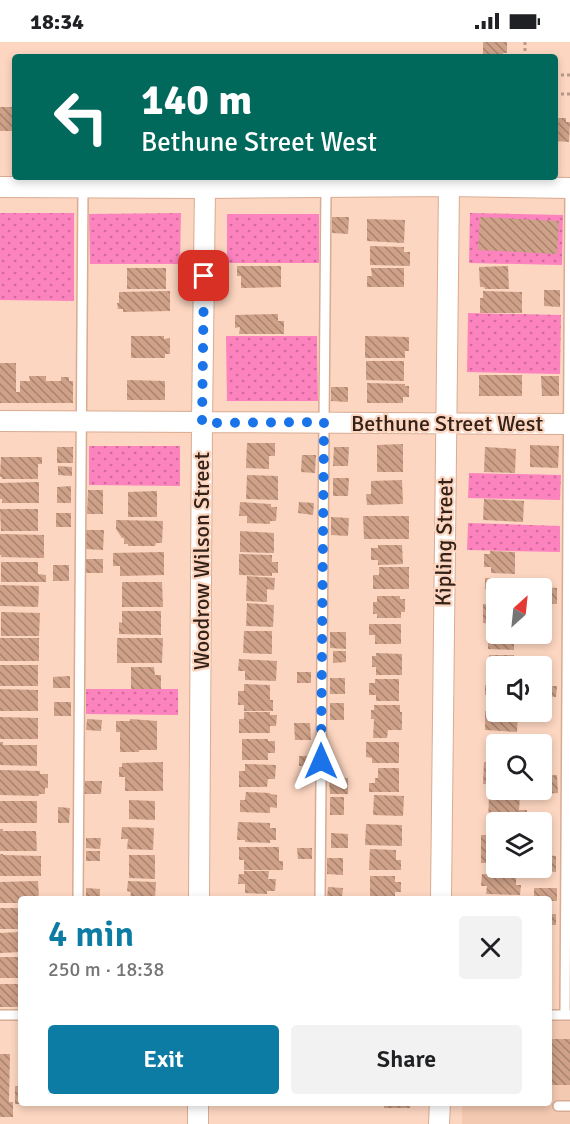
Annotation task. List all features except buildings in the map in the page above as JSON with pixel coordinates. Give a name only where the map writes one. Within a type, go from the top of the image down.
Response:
[{"type":"street","name":"Kipling Street","points":[[441,896],[449,186]]},
{"type":"street","points":[[0,187],[570,188]]},
{"type":"street","name":"Woodrow Wilson Street","points":[[199,896],[205,188]]},
{"type":"street","name":"Bethune Street West","points":[[0,421],[569,424]]},
{"type":"street","points":[[198,1106],[198,1124]]},
{"type":"street","points":[[439,1124],[440,1106]]},
{"type":"lane","points":[[78,896],[83,187]]},
{"type":"lane","points":[[320,896],[326,187]]},
{"type":"lane","points":[[552,1015],[568,1015],[570,188]]},
{"type":"lane","points":[[0,1015],[18,1015]]},
{"type":"lane","points":[[558,1106],[570,1106]]},
{"type":"shaded area","points":[[0,213],[74,213],[74,301],[0,300]]},
{"type":"shaded area","points":[[181,213],[180,264],[90,264],[89,214]]},
{"type":"shaded area","points":[[470,213],[563,215],[562,265],[469,263]]},
{"type":"shaded area","points":[[227,214],[319,214],[319,263],[227,263]]},
{"type":"shaded area","points":[[468,313],[561,315],[560,374],[467,372]]},
{"type":"shaded area","points":[[226,336],[317,336],[318,401],[227,401]]},
{"type":"shaded area","points":[[89,446],[180,446],[180,486],[89,485]]},
{"type":"shaded area","points":[[469,473],[561,475],[560,500],[468,498]]},
{"type":"shaded area","points":[[468,523],[560,526],[560,552],[467,550]]},
{"type":"shaded area","points":[[86,689],[178,689],[178,715],[86,714]]},
{"type":"shaded area","points":[[552,1019],[570,1020],[570,1124],[462,1124],[462,1106],[552,1106]]},
{"type":"route","points":[[204,276],[202,423],[324,422],[321,761]]}]
